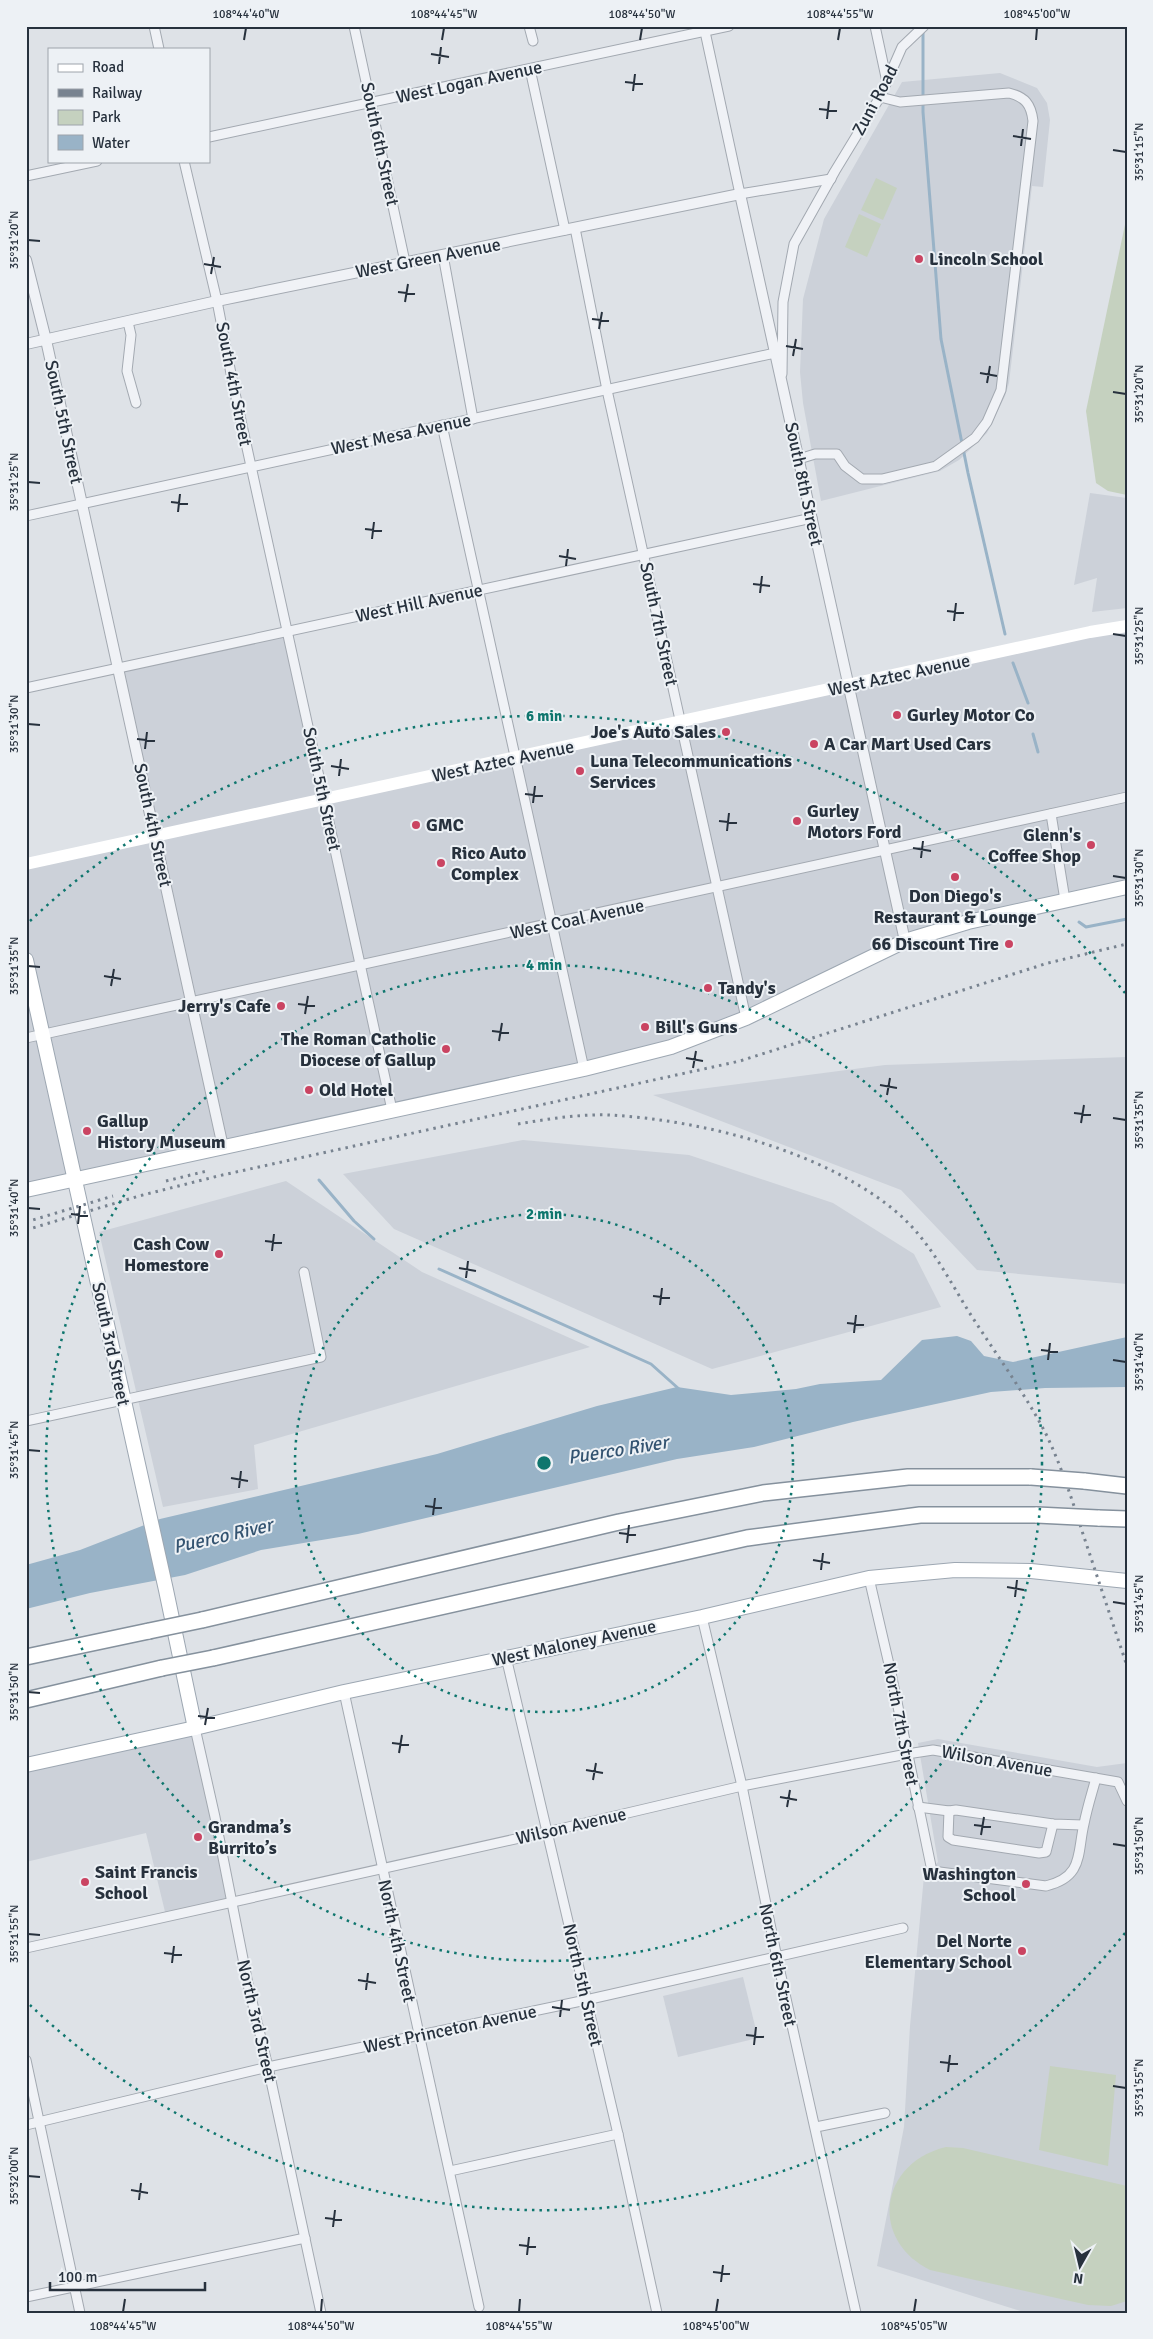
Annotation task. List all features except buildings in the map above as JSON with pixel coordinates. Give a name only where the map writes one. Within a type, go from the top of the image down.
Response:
[{"type":"highway","points":[[26,1657],[202,1620],[619,1522],[763,1493],[908,1477],[1032,1477],[1127,1486]]},
{"type":"highway","points":[[26,1700],[747,1538],[920,1515],[1037,1515],[1127,1519]]},
{"type":"main road","name":"West Aztec Avenue","points":[[26,864],[1090,632],[1127,626]]},
{"type":"main road","points":[[26,1190],[584,1069],[671,1047],[746,1018],[905,941],[968,922],[1127,887]]},
{"type":"main road","name":"South 3rd Street","points":[[26,960],[44,1034],[74,1179],[195,1728]]},
{"type":"main road","name":"West Maloney Avenue","points":[[26,1765],[195,1728],[344,1692],[702,1617],[869,1578],[955,1570],[1031,1571],[1127,1581]]},
{"type":"street","points":[[154,26],[159,48]]},
{"type":"street","name":"South 6th Street","points":[[354,26],[405,262]]},
{"type":"street","points":[[529,26],[533,41]]},
{"type":"street","name":"West Logan Avenue","points":[[210,137],[530,69],[704,29],[729,26]]},
{"type":"street","points":[[875,26],[887,82]]},
{"type":"street","name":"Zuni Road","points":[[782,384],[782,302],[794,244],[880,97],[902,47],[924,26]]},
{"type":"street","name":"South 8th Street","points":[[704,29],[905,941]]},
{"type":"street","name":"South 7th Street","points":[[530,69],[570,229],[607,390],[746,1018]]},
{"type":"street","points":[[799,459],[815,454],[837,454],[845,466],[862,479],[882,479],[936,466],[975,438],[987,422],[1001,390],[1033,121],[1032,110],[1028,102],[1020,96],[1009,93],[900,102],[880,97]]},
{"type":"street","points":[[26,176],[92,162]]},
{"type":"street","points":[[184,162],[217,301]]},
{"type":"street","name":"West Green Avenue","points":[[26,344],[217,301],[405,262],[443,256],[740,194],[831,179]]},
{"type":"street","points":[[443,256],[473,419]]},
{"type":"street","points":[[26,260],[46,340]]},
{"type":"street","name":"South 4th Street","points":[[217,301],[251,467]]},
{"type":"street","points":[[128,322],[131,335],[127,371],[136,403]]},
{"type":"street","name":"South 5th Street","points":[[46,340],[82,504]]},
{"type":"street","name":"West Mesa Avenue","points":[[26,516],[775,353]]},
{"type":"street","points":[[442,425],[584,1069]]},
{"type":"street","name":"South 5th Street","points":[[251,467],[362,966],[392,1110]]},
{"type":"street","name":"South 4th Street","points":[[82,504],[223,1147]]},
{"type":"street","name":"West Hill Avenue","points":[[26,688],[812,518]]},
{"type":"street","name":"West Coal Avenue","points":[[26,1038],[362,966],[1127,797]]},
{"type":"street","points":[[1051,814],[1065,900]]},
{"type":"street","points":[[26,1421],[321,1357],[304,1272]]},
{"type":"street","name":"North 7th Street","points":[[869,1578],[891,1673],[906,1754],[932,1871],[1046,1886],[1054,1884],[1063,1880],[1080,1858],[1083,1825]]},
{"type":"street","name":"North 6th Street","points":[[702,1617],[742,1786],[777,1958],[856,2313]]},
{"type":"street","name":"North 5th Street","points":[[506,1657],[618,2134],[657,2313]]},
{"type":"street","name":"North 4th Street","points":[[344,1692],[418,2036],[480,2307]]},
{"type":"street","name":"North 3rd Street","points":[[195,1728],[215,1816],[230,1902],[321,2313]]},
{"type":"street","name":"Wilson Avenue","points":[[26,1948],[547,1832],[742,1786],[933,1750],[1118,1782],[1127,1801]]},
{"type":"street","points":[[918,1807],[949,1811],[956,1810],[1053,1824],[1083,1825],[1096,1778]]},
{"type":"street","points":[[949,1811],[948,1837],[953,1840],[1040,1853],[1046,1852],[1053,1824]]},
{"type":"street","name":"West Princeton Avenue","points":[[26,2125],[268,2068],[777,1958],[903,1928]]},
{"type":"street","points":[[26,2060],[80,2313]]},
{"type":"street","points":[[816,2127],[885,2112]]},
{"type":"street","points":[[450,2171],[618,2134]]},
{"type":"street","points":[[26,2297],[305,2238]]},
{"type":"shaded area","name":"Lincoln School","points":[[1000,73],[1037,88],[1047,103],[1050,120],[1043,187],[1032,186],[1009,383],[1005,396],[987,433],[959,460],[940,471],[821,501],[803,403],[800,372],[803,299],[824,219],[902,82]]},
{"type":"shaded area","points":[[1090,493],[1127,498],[1127,608],[1092,612],[1097,578],[1074,585]]},
{"type":"shaded area","points":[[1127,626],[1127,887],[968,922],[671,1047],[26,1190],[26,864],[155,836],[118,668],[287,632],[324,799]]},
{"type":"shaded area","points":[[1127,1057],[1127,1284],[977,1270],[901,1190],[653,1095],[885,1065]]},
{"type":"shaded area","points":[[523,1140],[689,1155],[833,1203],[914,1254],[941,1307],[712,1369],[394,1229],[343,1174]]},
{"type":"shaded area","points":[[286,1181],[422,1272],[590,1347],[254,1445],[258,1489],[163,1507],[99,1232]]},
{"type":"shaded area","points":[[195,1728],[230,1901],[166,1916],[146,1833],[26,1862],[26,1765]]},
{"type":"shaded area","name":"Del Norte Elementary School","points":[[938,1739],[1097,1767],[1127,1763],[1127,2313],[1027,2313],[877,2266],[904,2127],[910,2026],[924,1876],[938,1862],[918,1743]]},
{"type":"shaded area","points":[[743,1977],[758,2038],[678,2057],[663,1996]]},
{"type":"green space","points":[[876,178],[897,188],[883,220],[861,210]]},
{"type":"green space","points":[[859,214],[881,224],[867,257],[845,247]]},
{"type":"green space","points":[[1127,215],[1127,495],[1108,491],[1096,483],[1086,411]]},
{"type":"green space","points":[[1050,2066],[1116,2075],[1108,2166],[1039,2150]]},
{"type":"green space","points":[[946,2147],[963,2148],[1127,2186],[1127,2301],[1111,2306],[1088,2305],[930,2270],[910,2257],[897,2240],[891,2222],[890,2203],[895,2185],[907,2169],[924,2156]]},
{"type":"water","name":"Puerco River","points":[[957,1336],[971,1341],[984,1356],[1013,1362],[1127,1337],[1127,1387],[1045,1388],[991,1392],[853,1422],[754,1447],[677,1459],[358,1534],[261,1550],[185,1575],[90,1593],[26,1609],[26,1565],[80,1550],[160,1519],[437,1454],[597,1406],[677,1387],[731,1395],[796,1389],[820,1384],[881,1380],[922,1340]]},
{"type":"waterway","points":[[923,29],[923,112],[941,339],[968,473],[1005,634]]},
{"type":"waterway","points":[[1013,663],[1028,703]]},
{"type":"waterway","points":[[1033,734],[1038,752]]},
{"type":"waterway","points":[[1079,922],[1086,927],[1127,919]]},
{"type":"waterway","points":[[319,1180],[354,1221],[374,1239]]},
{"type":"waterway","points":[[439,1269],[651,1364],[679,1389]]},
{"type":"railway","points":[[26,1230],[139,1196],[218,1176],[740,1061],[1048,963],[1127,944]]},
{"type":"railway","points":[[518,1124],[575,1116],[609,1115],[646,1118],[724,1132],[763,1143],[801,1157],[838,1174],[871,1193],[900,1215],[938,1261],[1020,1389],[1047,1436],[1070,1495],[1127,1666]]},
{"type":"railway","points":[[166,1181],[207,1171]]},
{"type":"railway","points":[[26,1222],[113,1196]]},
{"type":"place","name":"Lincoln School","points":[[919,259]]},
{"type":"place","name":"Gurley Motor Co","points":[[897,715]]},
{"type":"place","name":"Joe's Auto Sales","points":[[726,732]]},
{"type":"place","name":"A Car Mart Used Cars","points":[[814,744]]},
{"type":"place","name":"Luna Telecommunications Services","points":[[580,771]]},
{"type":"place","name":"Gurley Motors Ford","points":[[797,821]]},
{"type":"place","name":"GMC","points":[[416,825]]},
{"type":"place","name":"Glenn's Coffee Shop","points":[[1091,845]]},
{"type":"place","name":"Rico Auto Complex","points":[[441,863]]},
{"type":"place","name":"Don Diego's Restaurant & Lounge","points":[[955,877]]},
{"type":"place","name":"66 Discount Tire","points":[[1009,944]]},
{"type":"place","name":"Tandy's","points":[[708,988]]},
{"type":"place","name":"Jerry's Cafe","points":[[281,1006]]},
{"type":"place","name":"Bill's Guns","points":[[645,1027]]},
{"type":"place","name":"The Roman Catholic Diocese of Gallup","points":[[446,1049]]},
{"type":"place","name":"Old Hotel","points":[[309,1090]]},
{"type":"place","name":"Gallup History Museum","points":[[87,1131]]},
{"type":"place","name":"Cash Cow Homestore","points":[[219,1254]]},
{"type":"place","name":"Grandma’s Burrito’s","points":[[198,1837]]},
{"type":"place","name":"Saint Francis School","points":[[85,1882]]},
{"type":"place","name":"Washington School","points":[[1026,1884]]},
{"type":"place","name":"Del Norte Elementary School","points":[[1022,1951]]}]
